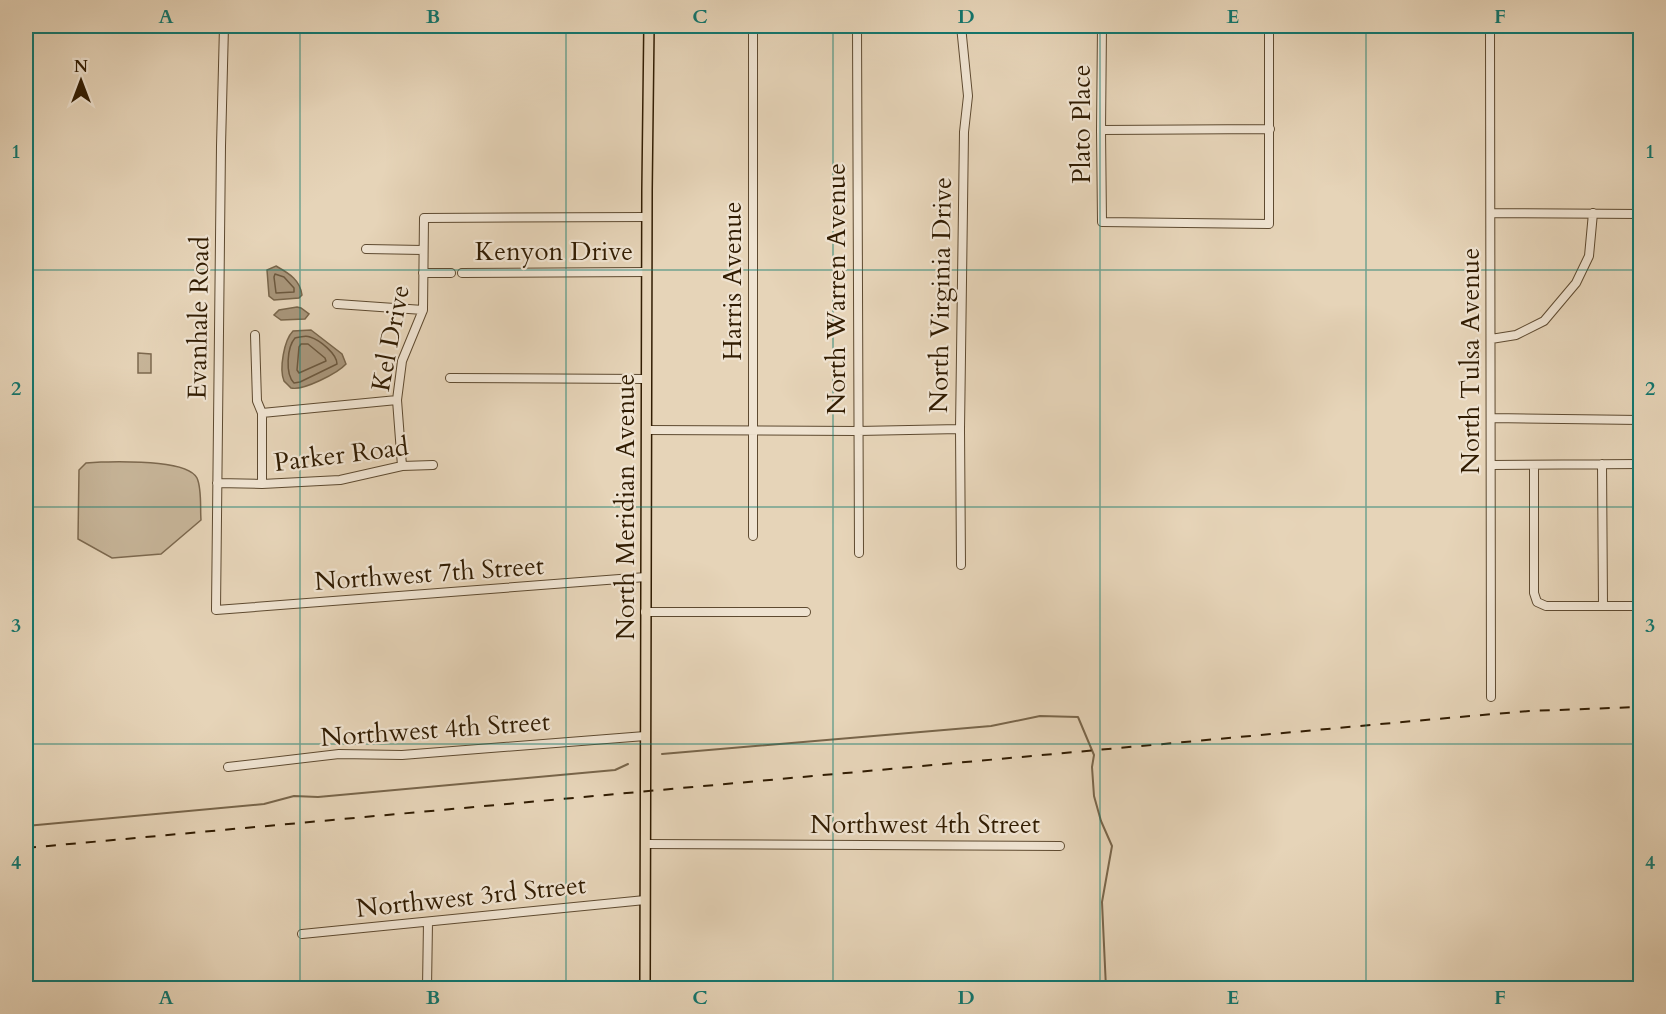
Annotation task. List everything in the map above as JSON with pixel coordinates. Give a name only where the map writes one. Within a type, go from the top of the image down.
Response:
[{"type":"main road","name":"North Meridian Avenue","points":[[645,988],[646,217],[649,26]]},
{"type":"street","name":"Evanhale Road","points":[[216,610],[224,26]]},
{"type":"street","name":"Harris Avenue","points":[[753,26],[753,537]]},
{"type":"street","name":"North Warren Avenue","points":[[856,26],[859,553]]},
{"type":"street","name":"North Virginia Drive","points":[[961,26],[968,96],[963,132],[961,565]]},
{"type":"street","name":"Plato Place","points":[[1102,26],[1102,222],[1269,224],[1269,129]]},
{"type":"street","points":[[1101,130],[1269,129],[1269,26]]},
{"type":"street","name":"North Tulsa Avenue","points":[[1490,26],[1491,697]]},
{"type":"street","points":[[1491,213],[1641,214]]},
{"type":"street","points":[[1491,339],[1516,335],[1544,321],[1576,283],[1589,256],[1593,213]]},
{"type":"street","name":"Kel Drive","points":[[402,466],[397,400],[402,361],[423,309],[424,218],[646,217]]},
{"type":"street","points":[[366,249],[423,250]]},
{"type":"street","name":"Kenyon Drive","points":[[462,273],[646,272]]},
{"type":"street","name":"Kenyon Drive","points":[[423,273],[451,273]]},
{"type":"street","points":[[337,304],[423,309]]},
{"type":"street","points":[[255,335],[257,401],[262,413],[262,484]]},
{"type":"street","points":[[450,378],[646,379]]},
{"type":"street","points":[[262,413],[397,400]]},
{"type":"street","points":[[1491,418],[1641,420]]},
{"type":"street","points":[[646,430],[960,429]]},
{"type":"street","points":[[1491,465],[1641,464]]},
{"type":"street","name":"Parker Road","points":[[217,483],[262,484],[340,480],[402,466],[433,465]]},
{"type":"street","points":[[1534,465],[1533,593],[1537,602],[1546,606],[1641,606]]},
{"type":"street","points":[[1602,465],[1603,605]]},
{"type":"street","name":"Northwest 7th Street","points":[[216,610],[646,577]]},
{"type":"street","points":[[645,612],[806,612]]},
{"type":"street","name":"Northwest 4th Street","points":[[228,767],[339,754],[402,755],[645,736]]},
{"type":"street","name":"Northwest 4th Street","points":[[645,844],[1060,846]]},
{"type":"street","name":"Northwest 3rd Street","points":[[302,934],[645,900]]},
{"type":"street","points":[[427,988],[428,922]]},
{"type":"shaded area","points":[[138,353],[151,354],[151,373],[138,373]]},
{"type":"shaded area","points":[[86,463],[152,463],[180,467],[191,472],[199,482],[201,520],[161,554],[112,558],[78,539],[79,470]]},
{"type":"water","points":[[276,266],[289,274],[299,285],[302,295],[299,298],[274,300],[269,296],[267,270]]},
{"type":"water","points":[[297,307],[309,314],[305,319],[281,320],[274,315],[279,310]]},
{"type":"water","points":[[311,330],[342,354],[346,364],[336,372],[304,387],[291,388],[284,381],[282,369],[287,341],[293,331]]},
{"type":"waterway","points":[[662,754],[991,726],[1040,716],[1078,717],[1094,755],[1092,767],[1094,796],[1101,821],[1112,846],[1102,902],[1106,988]]},
{"type":"waterway","points":[[26,826],[264,804],[294,796],[318,797],[615,770],[628,764]]},
{"type":"railway","points":[[26,848],[1436,719],[1529,711],[1640,707]]}]
